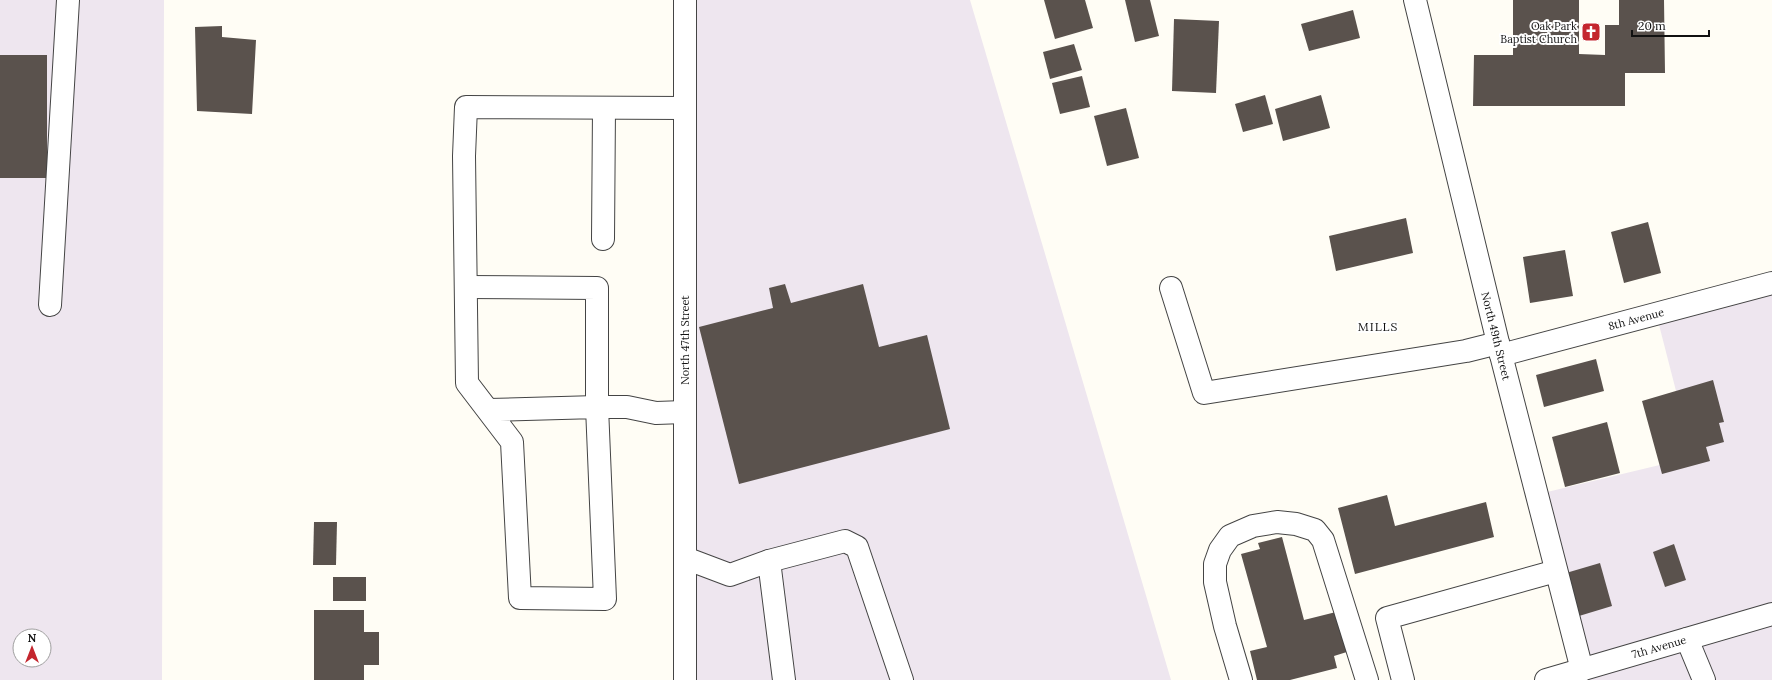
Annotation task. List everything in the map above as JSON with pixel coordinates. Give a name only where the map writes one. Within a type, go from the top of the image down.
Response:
[{"type":"street","points":[[50,305],[68,0]]},
{"type":"street","name":"North 47th Street","points":[[685,0],[685,680]]},
{"type":"street","name":"North 49th Street","points":[[1414,0],[1499,349],[1582,670]]},
{"type":"street","points":[[466,287],[597,288],[597,407],[605,599],[520,598],[512,442],[467,383],[464,156],[466,107],[685,108]]},
{"type":"street","points":[[603,239],[604,108]]},
{"type":"street","name":"8th Avenue","points":[[1171,288],[1204,393],[1466,351],[1499,349],[1772,283]]},
{"type":"street","points":[[489,410],[627,407],[656,413],[684,412]]},
{"type":"street","points":[[1241,680],[1225,626],[1215,582],[1215,564],[1220,550],[1230,536],[1253,526],[1277,522],[1296,524],[1315,530],[1323,540],[1366,680]]},
{"type":"street","points":[[685,558],[730,575],[769,561],[845,540],[857,546],[902,680]]},
{"type":"street","points":[[769,561],[784,680]]},
{"type":"street","points":[[1404,680],[1387,618],[1556,571]]},
{"type":"street","name":"7th Avenue","points":[[1546,680],[1772,614]]},
{"type":"street","points":[[1687,639],[1704,680]]},
{"type":"shaded area","points":[[0,0],[164,0],[162,680],[0,680]]},
{"type":"shaded area","points":[[692,0],[970,0],[1171,680],[688,680]]},
{"type":"shaded area","points":[[1772,281],[1772,609],[1585,659],[1543,493],[1693,457],[1657,317]]},
{"type":"shaded area","points":[[1772,626],[1772,680],[1565,680]]},
{"type":"building","points":[[1044,0],[1085,0],[1093,28],[1055,39]]},
{"type":"building","points":[[1125,0],[1150,0],[1159,36],[1135,42]]},
{"type":"building","points":[[1513,0],[1579,0],[1579,54],[1605,55],[1605,25],[1619,25],[1619,0],[1664,0],[1665,73],[1625,73],[1625,106],[1473,106],[1474,55],[1513,55]]},
{"type":"building","points":[[1353,10],[1360,38],[1309,51],[1301,24]]},
{"type":"building","points":[[1174,19],[1219,21],[1216,93],[1172,91]]},
{"type":"building","points":[[222,26],[222,37],[256,40],[252,114],[197,111],[195,27]]},
{"type":"building","points":[[1074,44],[1082,70],[1050,79],[1043,52]]},
{"type":"building","points":[[0,55],[47,55],[47,178],[0,178]]},
{"type":"building","points":[[1082,76],[1090,107],[1060,114],[1052,83]]},
{"type":"building","points":[[1265,95],[1273,124],[1243,132],[1235,104]]},
{"type":"building","points":[[1321,95],[1330,128],[1283,141],[1275,109]]},
{"type":"building","points":[[1126,108],[1139,158],[1107,166],[1094,116]]},
{"type":"building","points":[[1406,218],[1413,253],[1336,271],[1329,236]]},
{"type":"building","points":[[1648,222],[1661,273],[1624,283],[1611,232]]},
{"type":"building","points":[[1565,250],[1573,296],[1530,303],[1523,257]]},
{"type":"building","points":[[785,284],[791,303],[863,284],[879,347],[927,335],[950,429],[739,484],[699,327],[773,308],[769,288]]},
{"type":"building","points":[[1596,359],[1604,391],[1544,407],[1536,375]]},
{"type":"building","points":[[1713,380],[1724,422],[1719,423],[1724,442],[1706,447],[1710,461],[1662,474],[1642,401]]},
{"type":"building","points":[[1607,422],[1620,473],[1565,487],[1552,437]]},
{"type":"building","points":[[1387,495],[1395,526],[1486,502],[1494,537],[1355,574],[1338,508]]},
{"type":"building","points":[[314,522],[337,522],[336,565],[313,565]]},
{"type":"building","points":[[1282,537],[1304,620],[1340,611],[1350,651],[1334,656],[1337,668],[1290,680],[1257,680],[1250,651],[1267,647],[1241,554],[1260,549],[1258,543]]},
{"type":"building","points":[[1674,544],[1686,580],[1665,587],[1653,552]]},
{"type":"building","points":[[1600,563],[1612,606],[1579,616],[1566,573]]},
{"type":"building","points":[[333,577],[366,577],[366,601],[333,601]]},
{"type":"building","points":[[314,610],[364,610],[364,632],[379,632],[379,665],[364,665],[364,680],[314,680]]},
{"type":"place","name":"Oak Park Baptist Church","points":[[1591,32]]},
{"type":"district","name":"MILLS","points":[[1378,327]]}]
